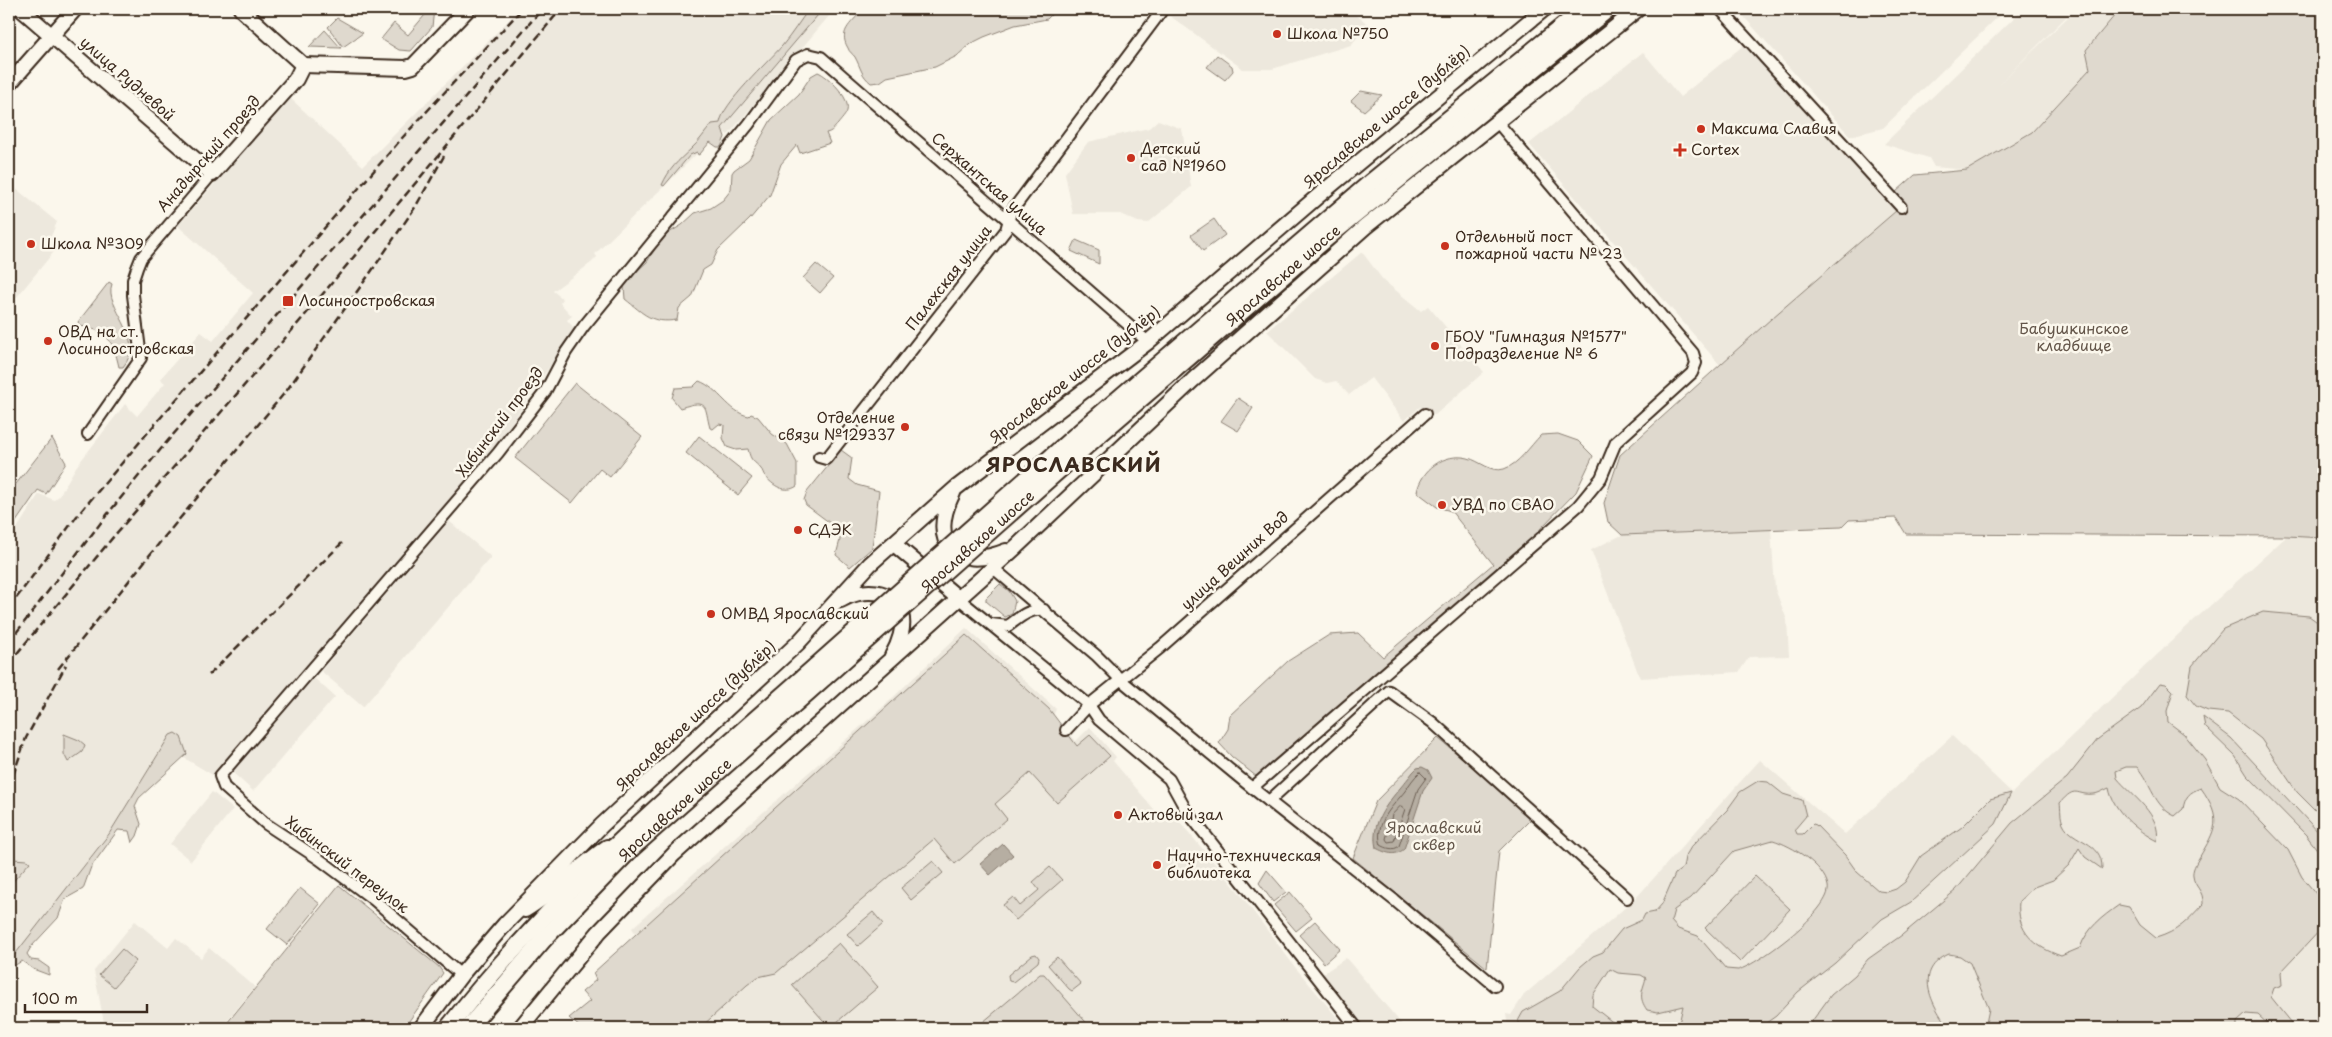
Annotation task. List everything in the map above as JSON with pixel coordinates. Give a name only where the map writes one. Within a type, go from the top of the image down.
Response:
[{"type":"main road","name":"Ярославское шоссе","points":[[448,1028],[476,992],[533,927],[622,837],[820,671],[1370,183],[1584,9]]},
{"type":"main road","name":"Ярославское шоссе","points":[[1080,441],[1608,9]]},
{"type":"main road","name":"Ярославское шоссе","points":[[468,1028],[544,939],[632,848],[820,671]]},
{"type":"street","name":"улица Рудневой","points":[[21,9],[212,174]]},
{"type":"street","points":[[9,84],[75,9]]},
{"type":"street","points":[[241,9],[303,65],[406,68],[413,66],[468,9]]},
{"type":"street","name":"Палехская улица","points":[[819,457],[826,459],[1006,230],[1011,212],[1163,9]]},
{"type":"street","name":"Ярославское шоссе (дублёр)","points":[[421,1028],[461,975],[505,924],[602,825],[759,681],[836,603],[870,564],[956,488],[1148,342],[1317,196],[1544,9]]},
{"type":"street","points":[[521,1028],[633,894],[681,847],[1016,547],[1193,380],[1365,227],[1498,123],[1638,9]]},
{"type":"street","points":[[1720,9],[1901,207]]},
{"type":"street","name":"Сержантская улица","points":[[808,54],[821,57],[1008,222],[1148,342]]},
{"type":"street","name":"Хибинский проезд","points":[[220,776],[498,453],[545,392],[556,375],[566,352],[584,326],[749,124],[796,60],[808,54]]},
{"type":"street","name":"Анадырский проезд","points":[[88,434],[107,404],[140,362],[142,349],[133,280],[141,258],[296,79],[303,65]]},
{"type":"street","points":[[1252,788],[1578,506],[1601,478],[1616,442],[1692,373],[1696,364],[1693,353],[1498,123]]},
{"type":"street","points":[[1310,252],[1365,227]]},
{"type":"street","name":"улица Вешних Вод","points":[[1066,730],[1089,705],[1121,680],[1425,414]]},
{"type":"street","points":[[956,488],[947,505],[943,520],[944,533],[949,547],[956,554],[966,558],[988,558],[1016,547]]},
{"type":"street","points":[[894,544],[1089,705],[1099,720],[1169,779],[1186,810],[1357,1028]]},
{"type":"street","points":[[992,568],[1044,610],[1121,680],[1252,788],[1394,900],[1496,986]]},
{"type":"street","points":[[836,603],[856,592],[868,590],[886,596],[897,605],[901,612],[902,630],[894,654],[888,663]]},
{"type":"street","points":[[989,623],[1008,626],[1028,612],[1044,610]]},
{"type":"street","points":[[1269,801],[1389,691],[1432,722],[1627,898]]},
{"type":"street","name":"Хибинский переулок","points":[[220,776],[224,787],[266,824],[319,859],[366,894],[461,975]]},
{"type":"street","points":[[505,924],[547,896],[590,859],[622,837]]},
{"type":"shaded area","points":[[520,9],[835,9],[728,135],[721,130],[595,254],[597,257],[591,263],[553,291],[563,299],[560,303],[572,316],[567,320],[575,329],[500,440],[216,777],[171,750],[9,967],[9,541],[39,494],[54,500],[59,496],[76,467],[125,404],[137,416],[165,383],[160,379],[201,332],[213,341],[253,293],[178,226],[289,97],[363,166]]},
{"type":"shaded area","name":"Школа №750","points":[[1169,9],[1348,9],[1368,24],[1351,45],[1272,69],[1243,69],[1166,13]]},
{"type":"shaded area","points":[[1737,9],[2006,9],[1883,128],[1850,136]]},
{"type":"shaded area","points":[[2023,9],[2074,9],[1998,85],[2076,9],[2112,9],[2116,13],[2086,50],[2090,69],[2032,132],[1967,170],[1934,167],[1929,158],[1884,144]]},
{"type":"shaded area","points":[[1744,45],[1897,211],[1720,365],[1529,144],[1643,52],[1680,97]]},
{"type":"shaded area","name":"Детский сад №1960","points":[[1158,120],[1182,129],[1191,187],[1148,223],[1138,222],[1120,214],[1073,214],[1065,173],[1088,142],[1149,128]]},
{"type":"shaded area","name":"Школа №309","points":[[9,183],[57,222],[49,241],[57,248],[16,298],[9,292]]},
{"type":"shaded area","points":[[1362,252],[1383,280],[1421,311],[1428,306],[1484,372],[1435,415],[1420,407],[1404,421],[1371,378],[1349,395],[1336,381],[1327,383],[1315,379],[1267,331]]},
{"type":"shaded area","points":[[449,521],[491,557],[363,707],[321,671]]},
{"type":"shaded area","points":[[1771,529],[1775,589],[1787,620],[1789,656],[1749,657],[1739,672],[1640,678],[1591,550],[1622,535]]},
{"type":"shaded area","points":[[2287,536],[2323,538],[2323,1028],[1508,1028],[1506,1014],[1511,1015],[1524,995],[1635,899],[1760,760],[1845,834],[1952,736],[2012,793],[2180,633]]},
{"type":"shaded area","points":[[966,628],[1056,709],[1053,716],[1076,741],[1090,727],[1116,757],[1113,761],[1165,822],[1174,815],[1237,890],[1295,967],[1346,1028],[581,1028],[569,1018],[590,1001],[582,992],[596,980],[593,973],[636,934],[632,928],[885,705]]},
{"type":"shaded area","points":[[314,678],[335,697],[253,791],[232,772]]},
{"type":"shaded area","points":[[212,792],[233,809],[191,861],[170,844]]},
{"type":"shaded area","points":[[135,921],[168,948],[176,938],[201,958],[209,948],[255,987],[221,1028],[105,1028],[94,971]]},
{"type":"shaded area","points":[[1346,958],[1405,1028],[1363,1028],[1321,975]]},
{"type":"green space","points":[[430,9],[434,9],[432,27],[411,51],[399,50],[381,39],[394,23],[408,35]]},
{"type":"green space","points":[[809,9],[823,9],[722,128],[725,137],[721,147],[717,147],[710,142],[700,154],[698,155],[697,152],[690,155],[664,186],[662,185],[674,166],[697,143],[712,124],[720,123],[729,105],[746,83],[782,46]]},
{"type":"green space","points":[[863,9],[1057,9],[1047,19],[1015,25],[984,37],[970,44],[957,56],[935,67],[887,77],[880,82],[871,83],[863,74],[845,42],[844,36],[848,27]]},
{"type":"green space","name":"Бабушкинское кладбище","points":[[2120,9],[2323,9],[2323,538],[2287,536],[1906,534],[1896,518],[1849,520],[1842,527],[1622,535],[1608,522],[1604,503],[1620,455],[1772,318],[1904,204],[1896,192],[1915,175],[1967,170],[2032,132],[2090,69],[2086,50]]},
{"type":"green space","points":[[337,18],[363,33],[343,47],[328,27]]},
{"type":"green space","points":[[325,30],[341,48],[309,47]]},
{"type":"green space","points":[[1217,55],[1232,66],[1233,71],[1225,80],[1207,67]]},
{"type":"green space","points":[[818,72],[838,88],[846,100],[847,111],[843,118],[833,130],[826,133],[830,143],[800,153],[797,145],[781,164],[770,195],[750,219],[718,250],[711,265],[703,270],[692,297],[679,308],[677,320],[661,321],[648,317],[625,299],[624,287],[627,280],[647,262],[662,237],[682,225],[695,213],[711,208],[723,200],[731,190],[732,173],[749,159],[771,120],[799,94],[811,76]]},
{"type":"green space","points":[[1361,91],[1382,95],[1364,111],[1351,101]]},
{"type":"green space","points":[[1214,219],[1225,235],[1203,251],[1191,235]]},
{"type":"green space","points":[[1076,240],[1099,250],[1099,264],[1071,251]]},
{"type":"green space","points":[[816,264],[833,278],[820,293],[803,278]]},
{"type":"green space","points":[[109,282],[112,284],[113,302],[124,323],[131,345],[129,356],[123,367],[119,367],[111,343],[103,334],[97,330],[80,326],[78,322]]},
{"type":"green space","points":[[699,381],[706,384],[742,414],[749,416],[751,414],[758,417],[772,434],[787,444],[797,463],[797,486],[784,489],[776,486],[764,475],[752,459],[748,449],[736,450],[727,447],[723,438],[724,425],[719,424],[713,429],[710,428],[706,410],[701,404],[680,408],[672,398],[675,388],[693,387]]},
{"type":"green space","points":[[575,383],[642,437],[610,477],[600,469],[572,503],[515,458]]},
{"type":"green space","points":[[1238,398],[1253,408],[1238,431],[1221,421]]},
{"type":"green space","points":[[1558,434],[1578,441],[1593,456],[1576,492],[1541,528],[1526,548],[1257,777],[1232,757],[1219,743],[1228,729],[1230,715],[1288,661],[1329,635],[1358,633],[1383,657],[1493,564],[1451,511],[1437,507],[1417,492],[1423,477],[1435,464],[1442,460],[1459,457],[1472,459],[1495,469],[1504,469],[1515,463],[1541,435]]},
{"type":"green space","points":[[699,436],[752,478],[738,495],[686,453]]},
{"type":"green space","points":[[52,438],[66,463],[46,494],[38,490],[9,532],[9,493]]},
{"type":"green space","points":[[841,450],[852,458],[849,479],[857,485],[879,491],[872,548],[850,567],[836,555],[840,540],[838,529],[806,505],[804,500],[807,492]]},
{"type":"green space","points":[[1000,584],[1009,591],[1015,601],[1012,614],[1005,617],[986,601],[986,598]]},
{"type":"green space","points":[[2263,612],[2309,616],[2323,626],[2323,818],[2297,792],[2261,739],[2228,713],[2208,711],[2196,706],[2187,695],[2192,666],[2223,629]]},
{"type":"green space","points":[[966,635],[1049,709],[1077,746],[1090,735],[1110,756],[1057,803],[1030,773],[995,804],[1007,819],[955,864],[934,839],[776,973],[758,977],[700,1028],[581,1028],[569,1018],[590,1001],[582,992],[596,980],[593,973]]},
{"type":"green space","points":[[2160,683],[2166,684],[2173,691],[2167,711],[2168,722],[2184,734],[2205,760],[2220,787],[2239,799],[2288,850],[2302,877],[2323,902],[2323,927],[2281,972],[2282,985],[2274,988],[2271,997],[2296,1028],[2272,1028],[2258,1015],[2246,1014],[2237,1022],[2237,1028],[1985,1028],[1989,1009],[1970,963],[1960,956],[1949,954],[1938,961],[1931,969],[1928,978],[1929,988],[1936,1009],[1949,1028],[1807,1028],[1831,995],[1855,975],[1868,959],[1902,935],[1956,890],[2012,823],[2067,778],[2098,739],[2141,708]],"holes":[[[2126,767],[2137,767],[2157,801],[2175,816],[2183,809],[2186,798],[2193,791],[2201,788],[2208,799],[2215,816],[2215,824],[2193,874],[2195,883],[2201,892],[2203,904],[2177,929],[2156,938],[2140,925],[2129,907],[2119,905],[2091,929],[2080,948],[2061,956],[2043,948],[2035,943],[2024,930],[2019,912],[2019,901],[2034,887],[2053,880],[2069,865],[2079,848],[2085,857],[2102,869],[2098,852],[2073,835],[2063,823],[2060,803],[2065,797],[2073,792],[2095,794],[2109,788],[2115,805],[2127,819],[2142,832],[2157,841],[2155,823],[2150,814],[2117,778],[2116,771]]]},
{"type":"green space","points":[[2203,717],[2231,738],[2321,835],[2323,838],[2323,857],[2306,835],[2247,775],[2235,756],[2205,727]]},
{"type":"green space","points":[[175,733],[181,737],[187,754],[139,798],[135,806],[141,824],[137,836],[132,843],[129,831],[118,830],[91,867],[83,889],[65,899],[58,918],[31,947],[27,954],[31,960],[39,961],[49,968],[49,975],[33,969],[22,961],[12,967],[9,981],[9,962],[109,834],[170,735]]},
{"type":"green space","points":[[64,734],[79,740],[85,745],[82,752],[68,762],[64,754]]},
{"type":"green space","name":"Ярославский сквер","points":[[1438,738],[1533,817],[1499,851],[1487,968],[1353,858],[1376,801]]},
{"type":"green space","points":[[1758,781],[1768,782],[1783,794],[1802,800],[1806,816],[1795,829],[1797,834],[1803,834],[1813,824],[1816,825],[1845,855],[1857,872],[1879,891],[1887,892],[1896,889],[1905,882],[1921,856],[1962,827],[1990,799],[2011,793],[1996,824],[1911,902],[1882,919],[1835,963],[1798,992],[1776,1016],[1759,1028],[1678,1028],[1683,1006],[1658,1012],[1647,1010],[1642,1001],[1642,991],[1646,978],[1641,975],[1618,973],[1610,969],[1593,995],[1592,1006],[1620,1028],[1518,1028],[1518,1021],[1523,1012],[1560,991],[1580,967],[1593,956],[1603,952],[1622,929],[1642,920],[1645,914],[1655,912],[1662,904],[1675,874],[1683,868],[1685,857],[1691,847],[1727,810],[1740,792]],"holes":[[[1773,840],[1806,857],[1820,871],[1828,886],[1826,896],[1819,908],[1807,921],[1762,958],[1738,970],[1726,969],[1698,936],[1678,929],[1671,921],[1674,910],[1691,898],[1734,851]]]},
{"type":"green space","points":[[13,859],[30,862],[9,886],[9,869]]},
{"type":"green space","points":[[933,861],[943,873],[911,900],[901,888]]},
{"type":"green space","points":[[1050,867],[1062,880],[1016,920],[1003,905],[1013,897],[1020,906],[1039,890],[1033,882]]},
{"type":"green space","points":[[1267,870],[1286,892],[1273,902],[1259,883]]},
{"type":"green space","points":[[1755,876],[1790,909],[1740,962],[1705,928]]},
{"type":"green space","points":[[339,885],[439,967],[443,973],[404,1028],[223,1028]]},
{"type":"green space","points":[[300,888],[320,904],[287,945],[267,929]]},
{"type":"green space","points":[[1290,892],[1312,918],[1296,931],[1274,905]]},
{"type":"green space","points":[[873,912],[883,924],[858,946],[847,934]]},
{"type":"green space","points":[[1315,921],[1340,949],[1324,963],[1299,935]]},
{"type":"green space","points":[[839,943],[878,987],[830,1028],[792,985]]},
{"type":"green space","points":[[122,949],[136,961],[114,987],[99,975]]},
{"type":"green space","points":[[1036,954],[1039,958],[1038,962],[1013,982],[1009,981],[1008,975],[1032,955]]},
{"type":"green space","points":[[1057,957],[1081,984],[1072,991],[1048,965]]},
{"type":"green space","points":[[1040,974],[1044,974],[1091,1028],[976,1028]]},
{"type":"water","points":[[1422,767],[1428,770],[1432,778],[1423,791],[1404,849],[1394,854],[1376,848],[1376,826],[1380,816],[1413,772],[1417,768]]},
{"type":"water","points":[[1003,844],[1013,855],[990,875],[980,864]]},
{"type":"railway","points":[[9,608],[77,516],[150,430],[403,137],[522,9]]},
{"type":"railway","points":[[9,642],[106,516],[165,444],[542,9]]},
{"type":"railway","points":[[9,663],[114,536],[306,314],[561,9]]},
{"type":"railway","points":[[58,669],[161,541],[287,390],[416,206],[444,156]]},
{"type":"railway","points":[[209,675],[342,543]]},
{"type":"railway","points":[[9,787],[26,738],[66,665]]},
{"type":"place","name":"Школа №750","points":[[1277,34]]},
{"type":"place","name":"Максима Славия","points":[[1701,129]]},
{"type":"place","name":"Cortex","points":[[1680,150]]},
{"type":"place","name":"Детский сад №1960","points":[[1131,158]]},
{"type":"place","name":"Школа №309","points":[[31,244]]},
{"type":"place","name":"Отдельный пост пожарной части № 23","points":[[1445,246]]},
{"type":"place","name":"Лосиноостровская","points":[[288,301]]},
{"type":"place","name":"ОВД на ст. Лосиноостровская","points":[[48,341]]},
{"type":"place","name":"ГБОУ \"Гимназия №1577\" Подразделение № 6","points":[[1435,346]]},
{"type":"place","name":"Отделение связи №129337","points":[[905,427]]},
{"type":"place","name":"УВД по СВАО","points":[[1442,505]]},
{"type":"place","name":"СДЭК","points":[[798,530]]},
{"type":"place","name":"ОМВД Ярославский","points":[[711,614]]},
{"type":"place","name":"Актовый зал","points":[[1118,815]]},
{"type":"place","name":"Научно-техническая библиотека","points":[[1157,865]]},
{"type":"district","name":"ЯРОСЛАВСКИЙ","points":[[1074,465]]}]
